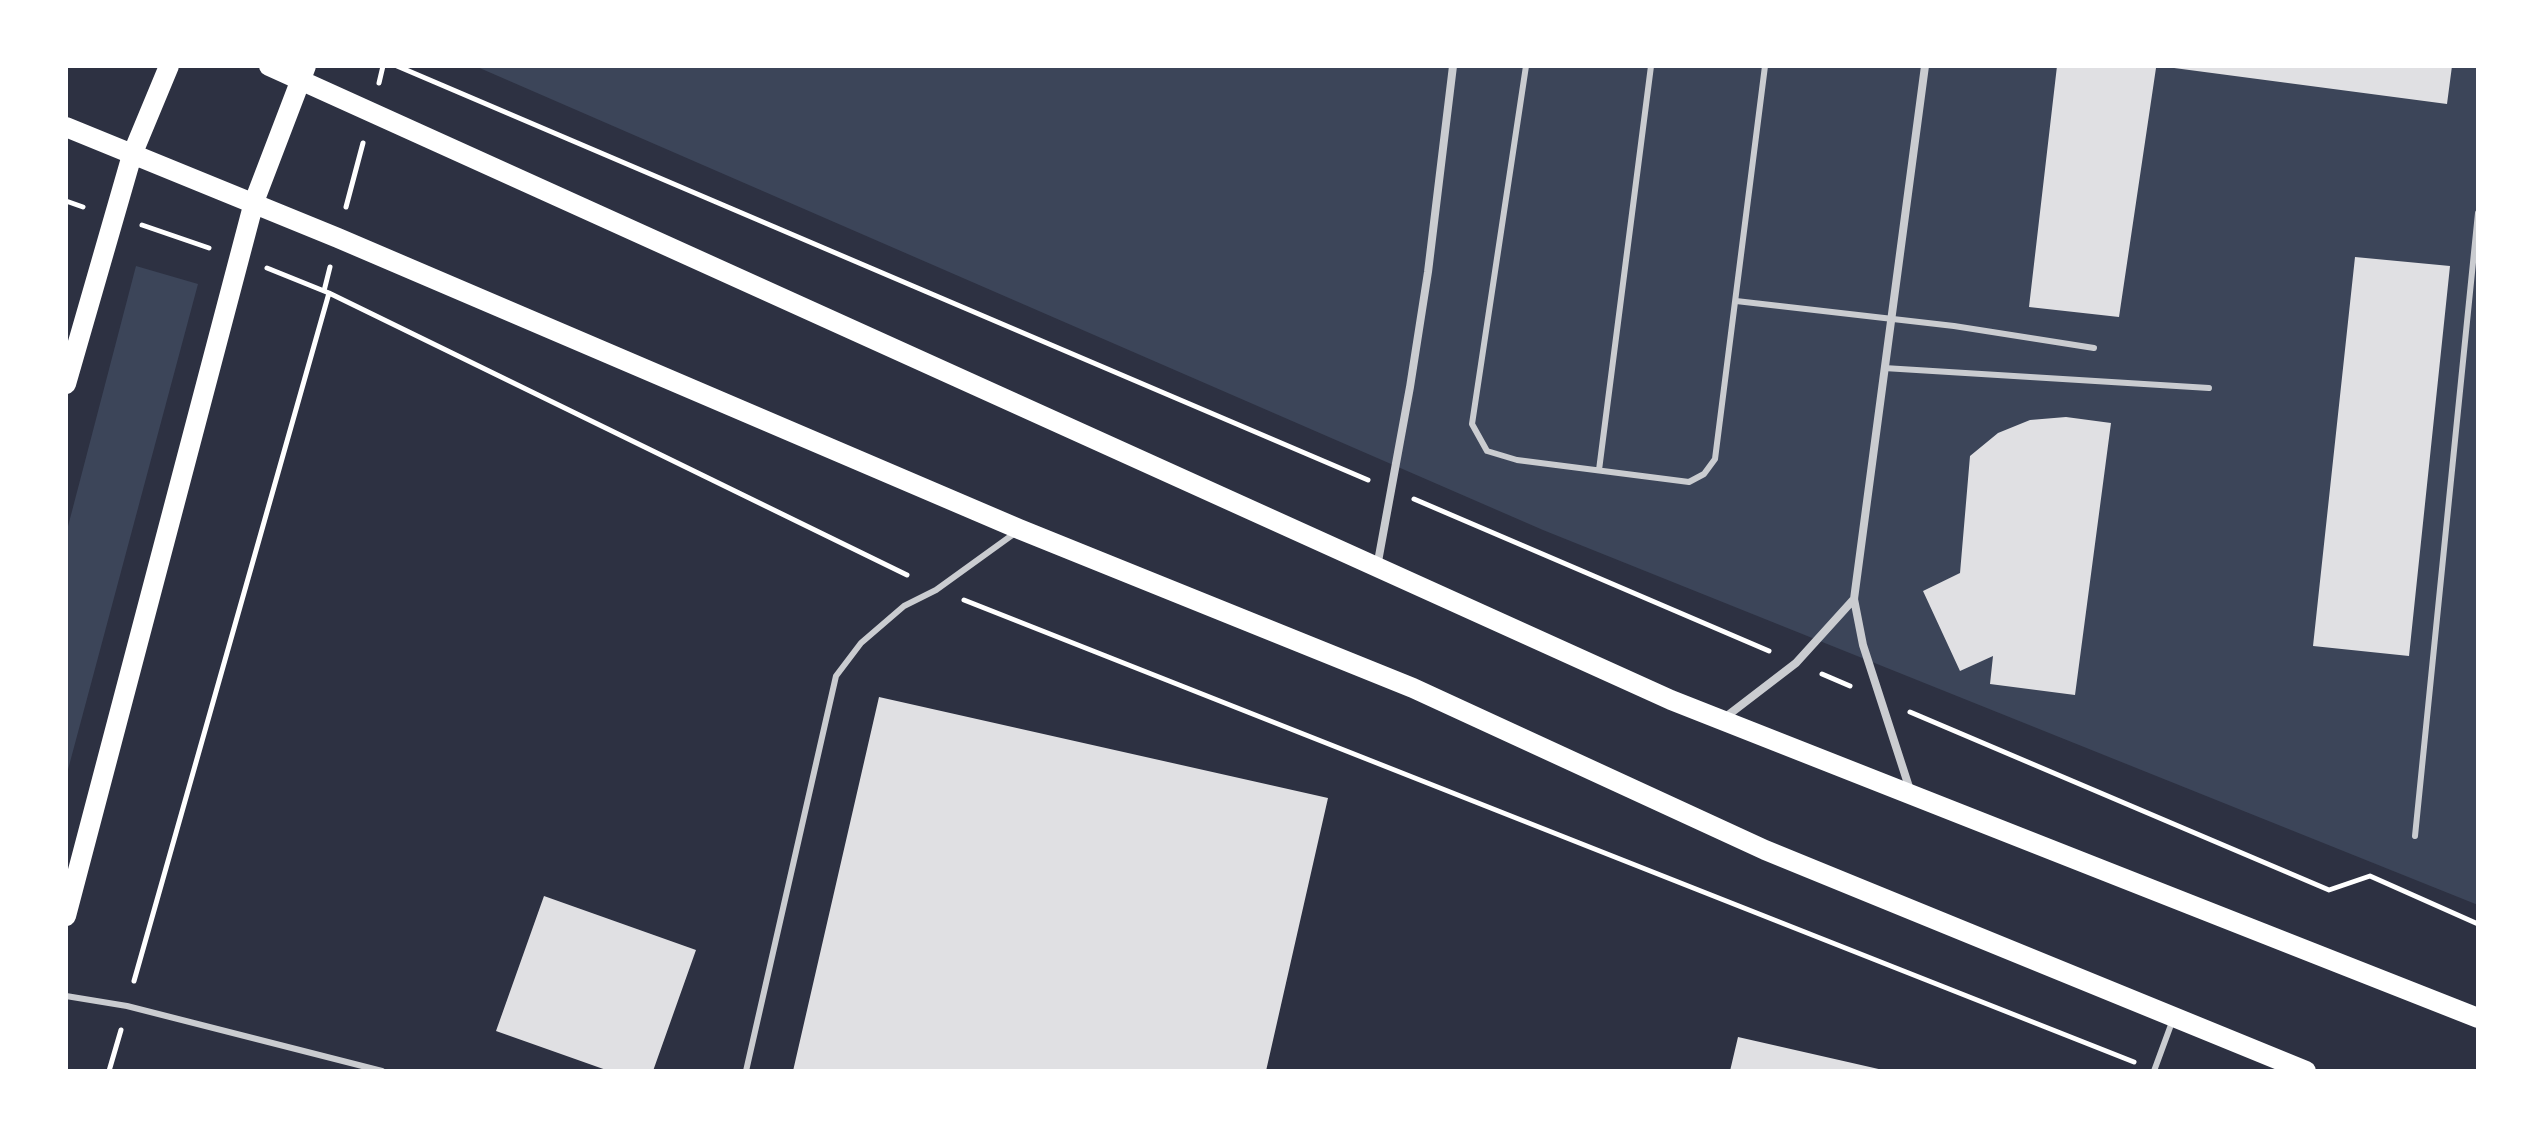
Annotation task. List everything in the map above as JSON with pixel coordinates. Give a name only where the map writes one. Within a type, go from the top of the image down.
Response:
[{"type":"main road","points":[[66,384],[132,155],[169,66]]},
{"type":"main road","points":[[269,66],[303,72],[371,112],[1671,700],[2478,1018]]},
{"type":"main road","points":[[66,916],[254,202],[303,72]]},
{"type":"main road","points":[[66,127],[254,202],[1019,529],[1413,688],[1765,850],[2306,1071]]},
{"type":"street","points":[[1377,567],[1428,272],[1453,66]]},
{"type":"street","points":[[1911,795],[1863,645],[1854,599],[1925,66]]},
{"type":"street","points":[[1721,720],[1796,663],[1854,599]]},
{"type":"lane","points":[[1526,66],[1472,424],[1487,451],[1517,460],[1689,482],[1704,474],[1715,459],[1765,66]]},
{"type":"lane","points":[[1599,470],[1651,66]]},
{"type":"lane","points":[[2415,836],[2478,213]]},
{"type":"lane","points":[[1736,301],[1891,318],[2094,348]]},
{"type":"lane","points":[[1884,368],[2209,388]]},
{"type":"lane","points":[[746,1071],[836,676],[861,643],[904,606],[936,590],[1019,529]]},
{"type":"lane","points":[[66,996],[127,1006],[382,1071]]},
{"type":"lane","points":[[2154,1070],[2173,1017]]},
{"type":"path","points":[[383,66],[324,291],[936,590],[2154,1070]]},
{"type":"path","points":[[397,66],[2329,890],[2370,876],[2478,924]]},
{"type":"path","points":[[66,201],[239,258],[329,293]]},
{"type":"path","points":[[109,1071],[329,293]]},
{"type":"shaded area","points":[[475,66],[2478,66],[2478,905],[1543,530]]},
{"type":"shaded area","points":[[136,266],[198,284],[66,777],[66,534]]},
{"type":"building","points":[[2057,66],[2156,68],[2119,317],[2029,307]]},
{"type":"building","points":[[2159,66],[2452,66],[2447,104]]},
{"type":"building","points":[[2355,257],[2450,266],[2409,656],[2313,646]]},
{"type":"building","points":[[2066,417],[2111,423],[2075,695],[1990,684],[1993,656],[1960,671],[1923,591],[1960,573],[1970,456],[1998,433],[2030,420]]},
{"type":"building","points":[[879,697],[1328,798],[1266,1071],[793,1071]]},
{"type":"building","points":[[544,896],[696,950],[653,1071],[609,1071],[496,1031]]},
{"type":"building","points":[[1738,1037],[1883,1070],[1883,1071],[1730,1071]]}]
